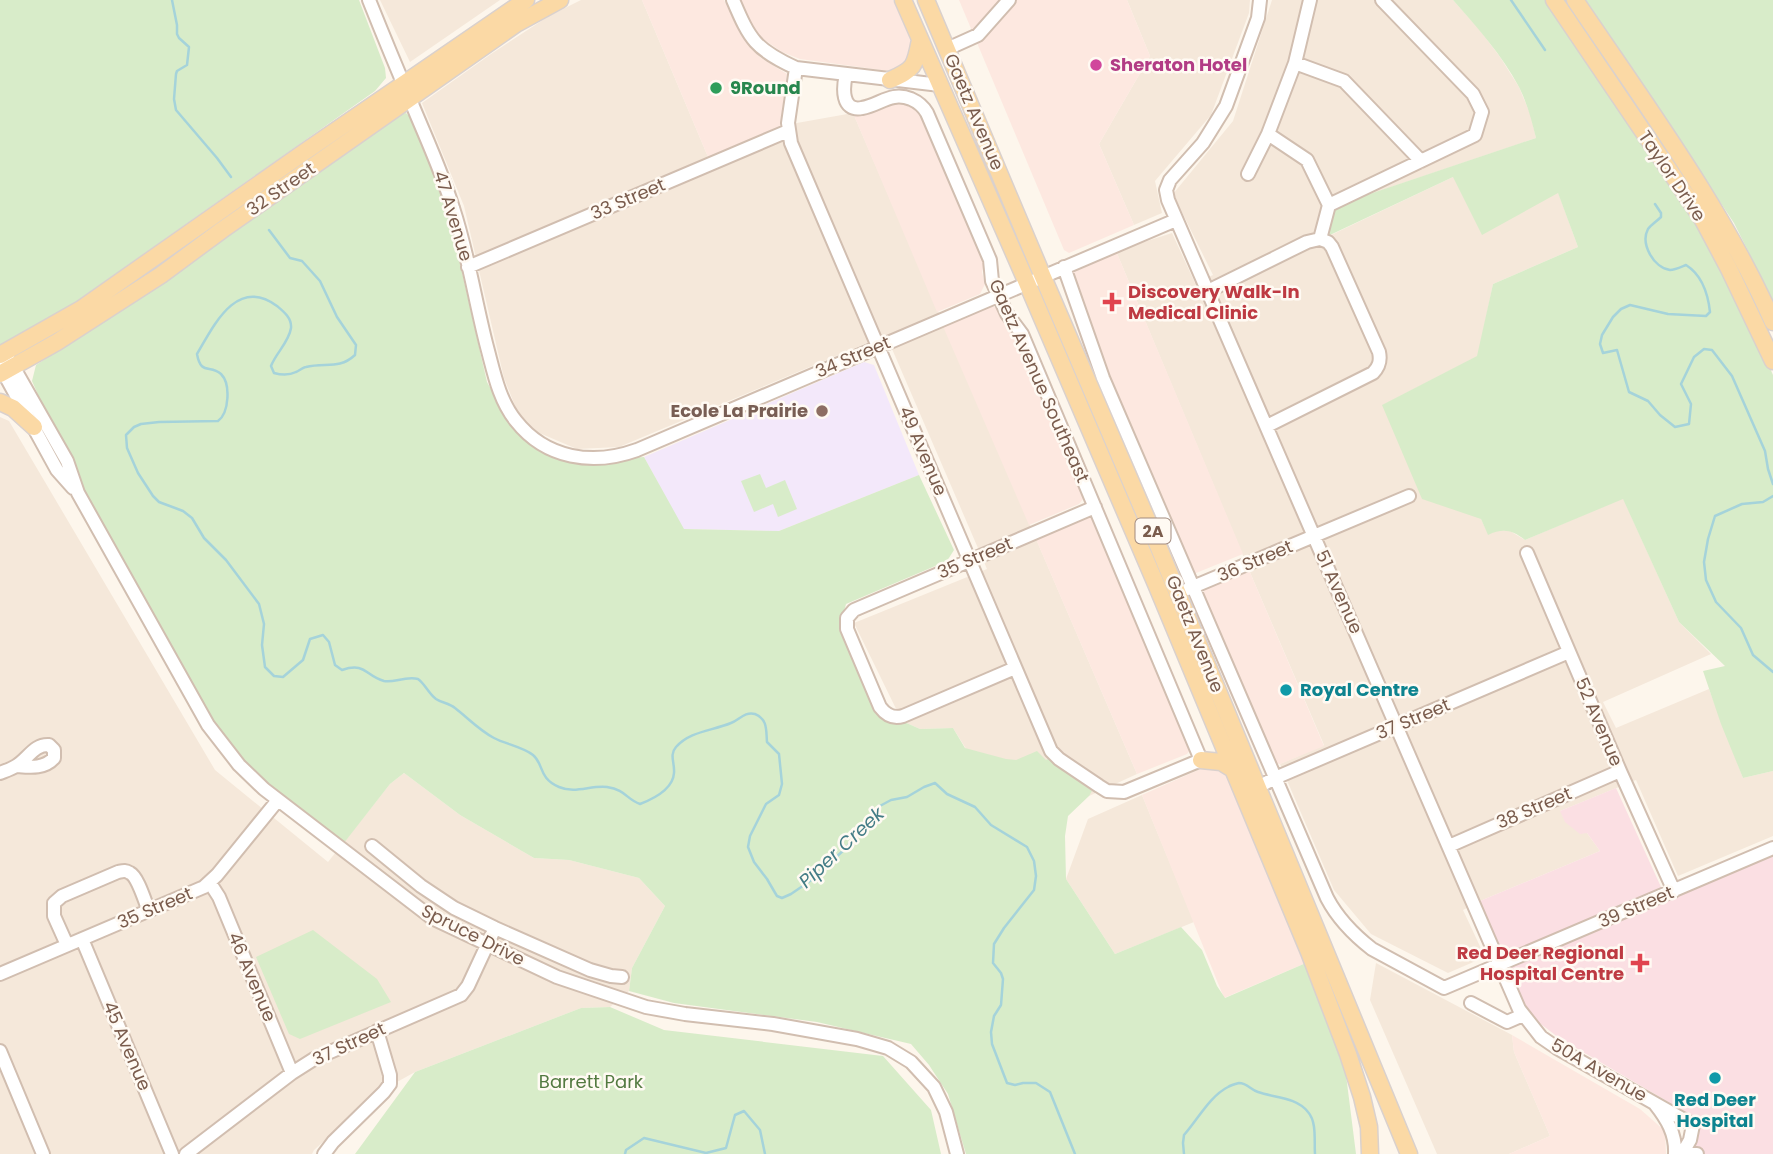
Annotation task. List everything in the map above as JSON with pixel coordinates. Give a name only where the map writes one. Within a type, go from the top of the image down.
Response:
[{"type":"main road","name":"32 Street","points":[[4,364],[57,342],[161,275],[526,0]]},
{"type":"main road","name":"32 Street","points":[[406,91],[560,0]]},
{"type":"main road","name":"Gaetz Avenue","points":[[904,0],[940,85],[1186,590],[1258,787],[1409,1154]]},
{"type":"main road","points":[[912,0],[933,42],[947,49]]},
{"type":"main road","name":"Gaetz Avenue","points":[[926,0],[1004,184],[1035,280],[1151,605],[1234,770],[1348,1054],[1369,1126],[1370,1154]]},
{"type":"main road","name":"Taylor Drive","points":[[1554,0],[1703,220],[1773,361]]},
{"type":"main road","name":"Taylor Drive","points":[[1575,0],[1693,176],[1755,281],[1773,322]]},
{"type":"main road","points":[[890,80],[912,67],[917,59],[920,40]]},
{"type":"main road","points":[[940,85],[957,101],[983,159],[1004,184]]},
{"type":"main road","points":[[0,402],[13,408],[34,427]]},
{"type":"main road","points":[[1201,760],[1207,754],[1217,733]]},
{"type":"main road","points":[[1201,760],[1221,762],[1234,770]]},
{"type":"street","name":"47 Avenue","points":[[369,0],[446,185],[499,392],[510,414],[527,433]]},
{"type":"street","points":[[733,0],[747,32],[758,46],[796,68],[940,85]]},
{"type":"street","points":[[947,49],[978,35],[1009,0]]},
{"type":"street","name":"51 Avenue","points":[[1260,0],[1258,18],[1226,106],[1203,143],[1170,180],[1166,190],[1168,200],[1499,965]]},
{"type":"street","points":[[1248,174],[1268,134],[1295,63],[1310,0]]},
{"type":"street","points":[[1329,205],[1475,135],[1482,112],[1473,94],[1382,0]]},
{"type":"street","points":[[1295,63],[1344,81],[1422,161]]},
{"type":"street","name":"49 Avenue","points":[[796,68],[788,123],[791,143],[1053,753],[1108,791],[1124,792],[1201,760]]},
{"type":"street","name":"Gaetz Avenue Southeast","points":[[846,75],[844,96],[851,107],[860,109],[892,96],[900,96],[916,101],[925,108],[990,260],[991,278],[1008,317],[1022,334],[1095,507],[1151,605],[1201,760]]},
{"type":"street","name":"33 Street","points":[[468,267],[789,131]]},
{"type":"street","points":[[1268,134],[1307,160],[1329,205],[1320,239]]},
{"type":"street","name":"34 Street","points":[[527,433],[553,450],[569,456],[592,459],[617,457],[1176,220]]},
{"type":"street","points":[[1208,291],[1307,242],[1320,239],[1332,247],[1378,352],[1380,362],[1374,372],[1267,426]]},
{"type":"street","points":[[1064,267],[1103,379],[1186,590],[1275,778]]},
{"type":"street","name":"Spruce Drive","points":[[4,364],[57,470],[78,493]]},
{"type":"street","name":"Spruce Drive","points":[[4,364],[67,461],[78,493],[215,736],[249,776],[432,918],[557,977],[646,1007],[772,1024],[857,1039],[888,1048],[911,1062],[934,1087],[946,1112],[957,1154]]},
{"type":"street","name":"36 Street","points":[[1151,605],[1409,496]]},
{"type":"street","name":"35 Street","points":[[1015,668],[903,716],[891,716],[880,707],[847,629],[847,618],[854,610],[1095,507]]},
{"type":"street","name":"52 Avenue","points":[[1527,553],[1674,891]]},
{"type":"street","name":"37 Street","points":[[1258,787],[1569,652]]},
{"type":"street","points":[[0,773],[17,766]]},
{"type":"street","name":"38 Street","points":[[1449,846],[1620,771]]},
{"type":"street","name":"39 Street","points":[[1275,778],[1327,898],[1340,918],[1372,949],[1444,988],[1773,848]]},
{"type":"street","name":"35 Street","points":[[0,974],[210,883],[278,800]]},
{"type":"street","name":"Spruce Drive","points":[[372,846],[461,912],[590,970],[622,977]]},
{"type":"street","points":[[67,945],[53,908],[57,899],[84,886],[121,871],[129,872],[135,877],[149,911]]},
{"type":"street","name":"46 Avenue","points":[[210,883],[219,897],[292,1073]]},
{"type":"street","name":"37 Street","points":[[186,1154],[292,1073],[326,1053],[461,995],[468,986],[495,928]]},
{"type":"street","name":"45 Avenue","points":[[82,939],[172,1154]]},
{"type":"street","name":"50A Avenue","points":[[1499,965],[1523,1015],[1541,1037],[1693,1125],[1690,1140],[1682,1154]]},
{"type":"street","points":[[1471,1003],[1507,1022],[1523,1015]]},
{"type":"street","points":[[324,1154],[390,1084],[390,1075],[377,1031]]},
{"type":"street","points":[[0,1051],[43,1154]]},
{"type":"street","points":[[1652,1101],[1671,1129],[1675,1154]]},
{"type":"street","points":[[1689,1154],[1698,1154]]},
{"type":"shaded area","points":[[380,0],[500,0],[410,62]]},
{"type":"shaded area","points":[[581,0],[642,0],[708,157],[780,126],[853,113],[1137,774],[1089,796],[1057,770],[1002,767],[968,752],[953,728],[920,729],[902,721],[854,623],[987,569],[886,335],[619,447],[577,449],[523,426],[504,378],[464,206],[422,103],[549,16]]},
{"type":"shaded area","points":[[642,0],[724,0],[741,35],[752,49],[787,74],[780,126],[708,157]]},
{"type":"shaded area","points":[[739,0],[893,0],[915,50],[910,60],[896,72],[800,59],[782,52],[760,37],[749,24]]},
{"type":"shaded area","points":[[959,0],[1127,0],[1150,56],[1099,144],[1134,225],[1069,253],[1064,250]]},
{"type":"shaded area","points":[[1127,0],[1250,0],[1249,13],[1211,115],[1155,181],[1162,213],[1134,225],[1099,144],[1150,56]]},
{"type":"shaded area","points":[[1272,0],[1453,0],[1500,57],[1519,87],[1531,116],[1536,138],[1332,207],[1327,232],[1331,235],[1453,177],[1558,192],[1578,247],[1493,284],[1478,356],[1383,405],[1481,519],[1488,534],[1499,530],[1510,531],[1525,540],[1623,498],[1679,622],[1711,654],[1603,702],[1616,728],[1709,689],[1743,778],[1773,771],[1773,836],[1678,876],[1636,780],[1560,811],[1587,833],[1600,851],[1463,910],[1485,957],[1448,973],[1371,934],[1334,890],[1280,764],[1324,745],[1116,251],[1172,233],[1195,283],[1213,275],[1173,194],[1233,121]]},
{"type":"shaded area","points":[[881,100],[909,102],[922,116],[984,264],[982,272],[985,284],[980,294],[937,312],[853,113]]},
{"type":"shaded area","points":[[1116,251],[1243,554],[1196,573],[1193,573],[1106,378],[1072,274],[1074,270]]},
{"type":"shaded area","points":[[990,305],[997,308],[1013,328],[1084,498],[1079,504],[1029,525],[942,324]]},
{"type":"shaded area","name":"Ecole La Prairie","points":[[864,362],[874,365],[919,475],[779,531],[683,529],[644,457]]},
{"type":"shaded area","points":[[0,417],[9,421],[215,770],[328,862],[390,784],[404,773],[460,815],[534,858],[569,860],[639,878],[665,906],[632,968],[629,991],[610,1007],[581,1008],[415,1072],[379,1092],[312,1154],[0,1154]]},
{"type":"shaded area","points":[[1085,516],[1095,522],[1191,749],[1187,754],[1137,774],[1035,537]]},
{"type":"shaded area","points":[[1249,570],[1324,746],[1280,764],[1273,763],[1201,595],[1206,588]]},
{"type":"shaded area","points":[[1213,766],[1227,774],[1306,963],[1224,998],[1142,795]]},
{"type":"shaded area","name":"Red Deer Regional Hospital Centre","points":[[1616,788],[1666,898],[1773,854],[1773,1154],[1687,1154],[1701,1121],[1559,1038],[1529,1012],[1513,980],[1480,901],[1600,851],[1587,833],[1580,834],[1565,822],[1560,811]]},
{"type":"shaded area","points":[[1142,795],[1194,922],[1115,954],[1066,879],[1088,819]]},
{"type":"shaded area","points":[[1376,963],[1512,1035],[1514,1052],[1550,1136],[1509,1154],[1437,1154],[1370,1000]]},
{"type":"shaded area","points":[[1512,1035],[1640,1109],[1665,1131],[1666,1154],[1509,1154],[1550,1136],[1514,1052]]},
{"type":"green space","points":[[0,0],[359,0],[385,68],[386,78],[375,91],[64,310],[0,345]]},
{"type":"green space","points":[[1453,0],[1548,0],[1709,243],[1773,375],[1773,771],[1743,778],[1703,671],[1725,666],[1679,622],[1623,499],[1525,540],[1507,531],[1488,535],[1481,519],[1422,499],[1382,405],[1477,356],[1493,284],[1578,247],[1558,193],[1482,235],[1453,177],[1330,235],[1327,232],[1331,207],[1536,138],[1524,99],[1512,75],[1489,42]]},
{"type":"green space","points":[[1586,0],[1773,0],[1773,301],[1734,223]]},
{"type":"green space","points":[[406,113],[413,120],[448,211],[487,382],[504,413],[525,441],[547,454],[570,462],[644,457],[684,529],[779,531],[919,475],[954,550],[947,561],[846,604],[839,629],[871,703],[886,718],[920,729],[953,728],[965,748],[1016,760],[1037,751],[1092,791],[1068,816],[1065,836],[1066,879],[1115,954],[1181,927],[1202,950],[1225,998],[1306,963],[1346,1075],[1356,1154],[966,1154],[948,1094],[911,1044],[817,1022],[674,1003],[629,991],[632,968],[665,906],[639,878],[569,860],[534,858],[460,815],[404,773],[390,784],[340,848],[231,756],[67,461],[32,381],[36,365],[162,282],[398,115]]},
{"type":"green space","points":[[760,474],[766,488],[785,480],[797,509],[778,517],[773,504],[754,512],[741,481]]},
{"type":"green space","points":[[313,930],[377,979],[391,1002],[300,1039],[289,1034],[256,957]]},
{"type":"green space","name":"Barrett Park","points":[[610,1007],[664,1030],[883,1056],[931,1110],[941,1154],[355,1154],[415,1072],[581,1008]]},
{"type":"waterway","name":"Piper Creek","points":[[172,0],[177,34],[189,47],[187,65],[176,74],[176,110],[231,177]]},
{"type":"waterway","points":[[1511,0],[1545,50]]},
{"type":"waterway","points":[[1655,204],[1661,217],[1648,229],[1646,235],[1650,254],[1664,268],[1672,270],[1686,265],[1692,269],[1703,286],[1710,312],[1706,316],[1668,314],[1630,305],[1613,317],[1602,335],[1600,344],[1603,353],[1617,350],[1629,392],[1648,401],[1675,427],[1689,424],[1691,404],[1681,384],[1694,357],[1704,349],[1712,350],[1732,376],[1765,451],[1773,484]]},
{"type":"waterway","name":"Piper Creek","points":[[269,230],[290,258],[302,261],[320,281],[337,317],[356,345],[355,355],[343,363],[305,367],[288,374],[274,373],[271,366],[290,333],[289,318],[277,306],[263,298],[239,300],[219,318],[197,354],[201,365],[221,374],[226,384],[227,398],[222,417],[218,421],[141,424],[126,435],[127,448],[138,473],[153,496],[159,502],[183,511],[192,518],[204,538],[226,560],[259,604],[264,624],[262,645],[265,667],[274,676],[283,677],[303,660],[310,639],[323,635],[329,642],[335,665],[342,670],[361,669],[384,681],[418,679],[436,699],[453,706],[478,728],[533,755],[544,775],[559,787],[571,790],[607,787],[618,790],[640,804],[656,796],[670,784],[674,773],[673,753],[682,742],[695,734],[731,723],[745,715],[755,714],[764,722],[767,742],[779,754],[782,784],[779,795],[766,804],[750,836],[748,847],[754,862],[777,896],[782,898],[810,881],[846,848],[878,807],[891,800],[907,797],[935,783],[947,794],[975,807],[991,825],[1027,847],[1034,861],[1036,876],[1034,890],[994,944],[993,963],[1003,979],[1001,1005],[994,1016],[991,1032],[992,1044],[1007,1083],[1036,1083],[1050,1092],[1075,1154]]},
{"type":"waterway","points":[[1773,496],[1763,502],[1742,504],[1715,516],[1704,562],[1706,580],[1716,602],[1741,628],[1753,655],[1773,672]]},
{"type":"waterway","name":"Piper Creek","points":[[1184,1154],[1184,1135],[1204,1108],[1222,1091],[1239,1083],[1303,1107],[1313,1121],[1315,1154]]},
{"type":"waterway","points":[[625,1154],[626,1150],[644,1138],[706,1153],[726,1148],[735,1115],[744,1111],[760,1130],[765,1154]]},
{"type":"place","name":"Sheraton Hotel","points":[[1096,65]]},
{"type":"place","name":"9Round","points":[[716,88]]},
{"type":"place","name":"Discovery Walk-In Medical Clinic","points":[[1112,302]]},
{"type":"place","name":"Ecole La Prairie","points":[[822,411]]},
{"type":"place","name":"Royal Centre","points":[[1286,690]]},
{"type":"place","name":"Red Deer Regional Hospital Centre","points":[[1640,963]]},
{"type":"place","name":"Red Deer Hospital","points":[[1715,1078]]}]
